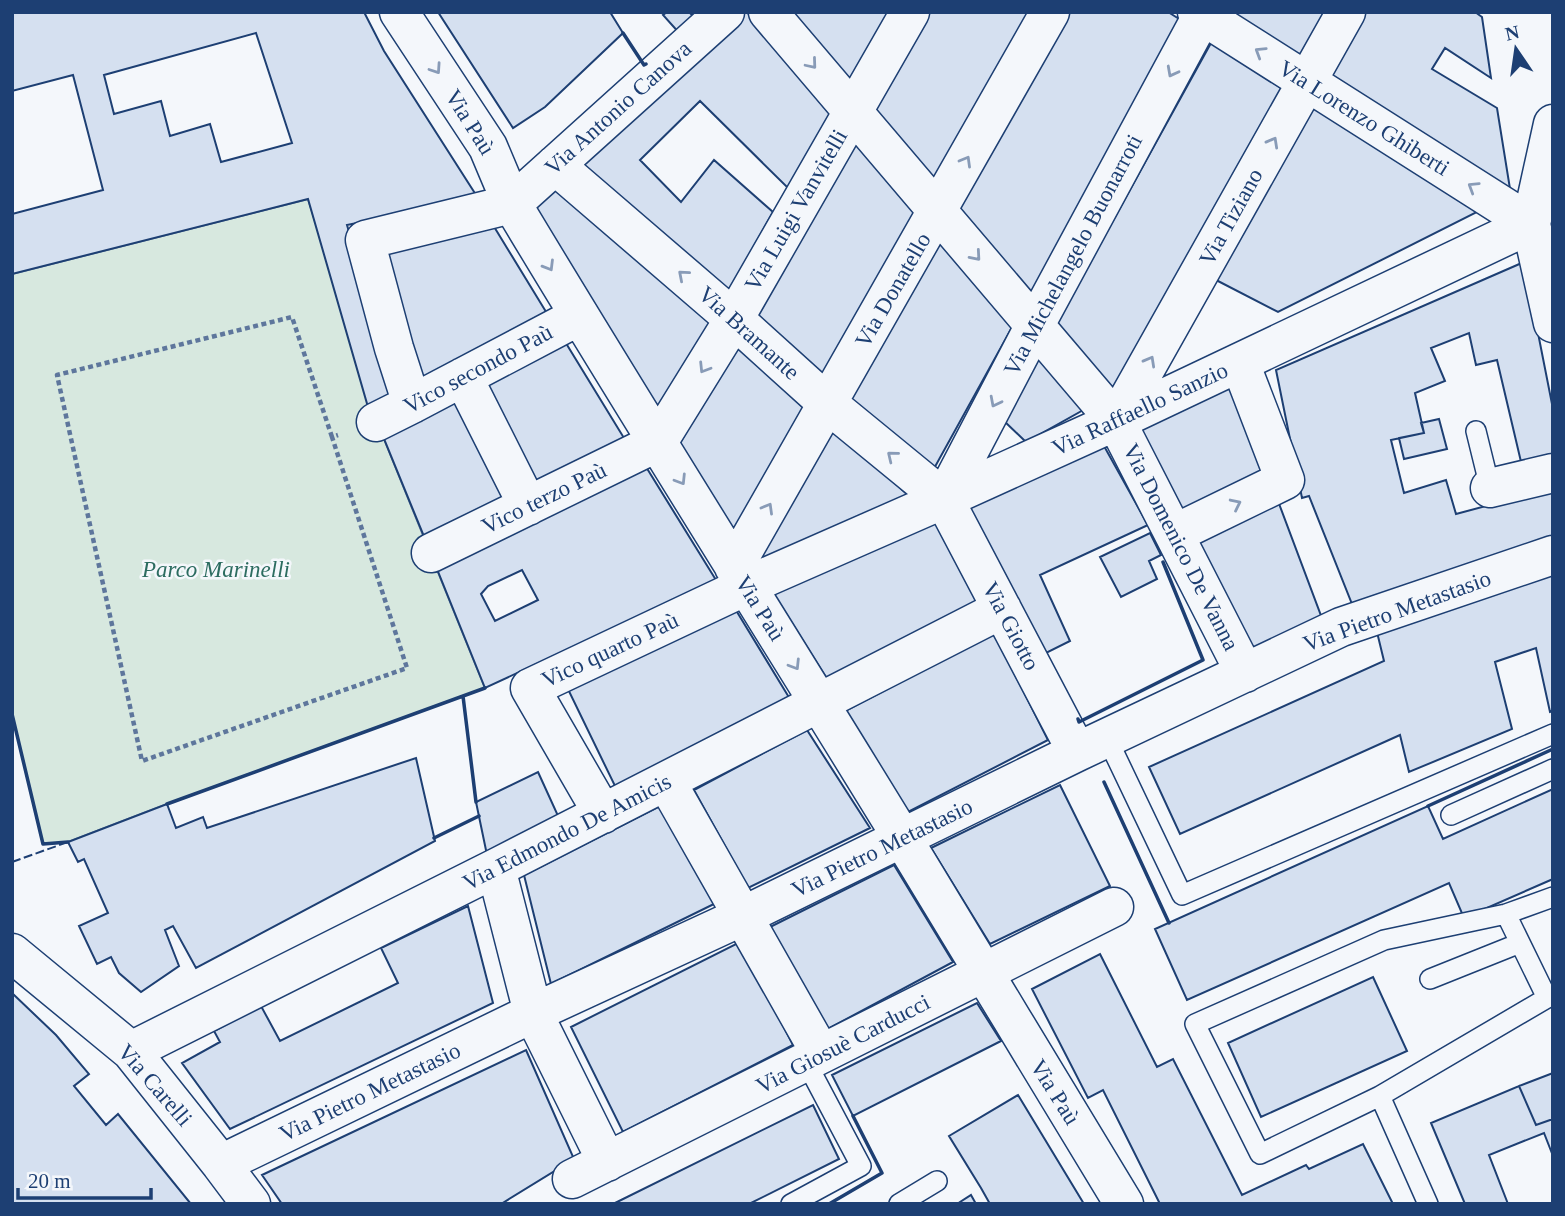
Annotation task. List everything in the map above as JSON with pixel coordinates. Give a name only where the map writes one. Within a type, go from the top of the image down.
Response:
[{"type":"street","name":"Via Paù","points":[[399,12],[488,147],[512,204],[579,316],[902,838],[1124,1204]]},
{"type":"street","name":"Via Antonio Canova","points":[[512,204],[725,12]]},
{"type":"street","name":"Via Domenico De Vanna","points":[[768,12],[1116,421],[1245,673]]},
{"type":"street","name":"Via Luigi Vanvitelli","points":[[658,442],[734,320],[910,12]]},
{"type":"street","name":"Via Donatello","points":[[740,577],[828,404],[1050,12]]},
{"type":"street","name":"Via Tiziano","points":[[1116,421],[1346,12]]},
{"type":"street","name":"Via Lorenzo Ghiberti","points":[[1201,13],[1531,224]]},
{"type":"street","name":"Via Michelangelo Buonarroti","points":[[944,499],[1201,13]]},
{"type":"street","points":[[1553,124],[1531,224],[1553,323]]},
{"type":"street","name":"Via Bramante","points":[[555,165],[828,404],[944,499]]},
{"type":"street","points":[[412,404],[365,240],[512,204]]},
{"type":"street","name":"Via Raffaello Sanzio","points":[[740,577],[944,499],[1240,363],[1531,224]]},
{"type":"street","name":"Vico secondo Paù","points":[[376,422],[579,316]]},
{"type":"street","points":[[1174,534],[1285,480],[1240,363]]},
{"type":"street","points":[[463,377],[528,506]]},
{"type":"street","name":"Vico terzo Paù","points":[[431,553],[658,442]]},
{"type":"street","points":[[1490,488],[1553,473]]},
{"type":"street","name":"Via Giotto","points":[[944,499],[1002,609],[1092,745]]},
{"type":"street","name":"Via Pietro Metastasio","points":[[221,1164],[1341,627],[1553,555]]},
{"type":"street","name":"Vico quarto Paù","points":[[603,814],[530,688],[740,577]]},
{"type":"street","name":"Via Edmondo De Amicis","points":[[131,1051],[603,814],[1002,609]]},
{"type":"street","points":[[666,781],[743,916],[813,1058]]},
{"type":"street","points":[[496,868],[533,1013],[607,1162]]},
{"type":"street","name":"Via Giosuè Carducci","points":[[572,1179],[1114,907]]},
{"type":"street","name":"Via Carelli","points":[[12,953],[131,1051],[251,1204]]},
{"type":"lane","points":[[1476,431],[1490,488]]},
{"type":"lane","points":[[1092,745],[1182,895],[1553,734]]},
{"type":"lane","points":[[1451,815],[1553,769]]},
{"type":"lane","points":[[1506,914],[1547,998],[1380,1096],[1260,1154],[1195,1024],[1384,940],[1506,914],[1553,897]]},
{"type":"lane","points":[[1430,979],[1520,943]]},
{"type":"lane","points":[[791,1204],[861,1166],[813,1058]]},
{"type":"lane","points":[[1380,1096],[1428,1204]]},
{"type":"lane","points":[[899,1204],[937,1181]]},
{"type":"path","points":[[292,317],[332,437],[407,668],[142,761],[57,375],[292,317]]},
{"type":"path","points":[[332,437],[376,422]]},
{"type":"green space","name":"Parco Marinelli","points":[[308,199],[382,434],[485,688],[68,842],[43,844],[12,714],[12,274]]},
{"type":"building","points":[[12,12],[364,12],[384,51],[478,198],[347,225],[397,393],[368,407],[308,199],[12,274],[12,214],[103,190],[73,75],[12,91]],"holes":[[[256,33],[292,143],[221,162],[210,124],[170,136],[161,101],[114,114],[104,75]]]},
{"type":"building","points":[[438,12],[610,12],[623,33],[545,107],[513,128]]},
{"type":"building","points":[[667,12],[689,12],[697,20],[681,35],[663,15]]},
{"type":"building","points":[[740,12],[747,12],[833,115],[789,189],[700,101],[640,160],[681,202],[714,160],[773,212],[727,295],[577,159]]},
{"type":"building","points":[[787,12],[891,12],[848,85]]},
{"type":"building","points":[[925,12],[1035,12],[935,185],[870,108]]},
{"type":"building","points":[[1070,12],[1168,12],[1184,22],[1030,295],[955,210]]},
{"type":"building","points":[[1228,12],[1330,12],[1302,63]]},
{"type":"building","points":[[1364,12],[1475,12],[1482,17],[1491,78],[1445,48],[1432,69],[1497,108],[1511,195],[1327,78]]},
{"type":"building","points":[[1211,43],[1286,91],[1115,396],[1054,327]]},
{"type":"building","points":[[1313,106],[1479,211],[1278,312],[1216,280]]},
{"type":"building","points":[[853,135],[921,212],[824,379],[753,316]]},
{"type":"building","points":[[555,178],[715,322],[661,415],[530,201]]},
{"type":"building","points":[[493,225],[548,315],[422,379],[377,253]]},
{"type":"building","points":[[940,236],[1015,322],[931,474],[847,402]]},
{"type":"building","points":[[1524,262],[1553,409],[1553,458],[1522,466],[1497,360],[1476,365],[1469,333],[1431,348],[1445,381],[1415,393],[1424,433],[1391,440],[1404,493],[1446,480],[1456,514],[1553,488],[1553,538],[1354,609],[1309,496],[1302,498],[1276,370]]},
{"type":"building","points":[[564,340],[624,438],[533,486],[480,384]]},
{"type":"building","points":[[737,343],[809,413],[734,532],[680,443]]},
{"type":"building","points":[[1039,357],[1085,409],[1026,442],[1003,420]]},
{"type":"building","points":[[1231,387],[1270,468],[1177,512],[1133,430]]},
{"type":"building","points":[[457,395],[510,497],[425,539],[382,434]]},
{"type":"building","points":[[1439,419],[1447,449],[1404,459],[1399,438],[1424,433],[1421,423]]},
{"type":"building","points":[[833,426],[910,497],[766,561],[760,553]]},
{"type":"building","points":[[1104,446],[1148,525],[1040,575],[1070,641],[1042,655],[966,507]]},
{"type":"building","points":[[643,462],[716,580],[485,688],[437,569]],"holes":[[[522,570],[538,600],[495,621],[481,594],[488,586]]]},
{"type":"building","points":[[1278,501],[1323,621],[1254,651],[1194,541]]},
{"type":"building","points":[[940,518],[982,599],[827,679],[773,593]]},
{"type":"building","points":[[1150,533],[1161,555],[1149,561],[1157,579],[1121,597],[1100,557]]},
{"type":"building","points":[[1553,566],[1553,711],[1550,712],[1536,648],[1495,662],[1512,729],[1409,772],[1400,735],[1180,834],[1149,767],[1384,661],[1376,628]]},
{"type":"building","points":[[734,607],[790,699],[615,786],[565,683]]},
{"type":"building","points":[[994,633],[1048,740],[908,812],[845,711]]},
{"type":"building","points":[[807,730],[870,828],[748,888],[694,790]]},
{"type":"building","points":[[416,758],[435,841],[196,968],[173,926],[165,930],[179,966],[141,992],[119,973],[111,957],[97,964],[79,926],[108,913],[84,859],[78,862],[68,842],[167,804],[176,828],[203,817],[207,828]]},
{"type":"building","points":[[538,772],[559,818],[487,855],[476,802]]},
{"type":"building","points":[[1060,785],[1110,886],[990,944],[931,848]]},
{"type":"building","points":[[1553,789],[1553,879],[1464,918],[1449,883],[1187,1000],[1155,929],[1428,806],[1443,839]]},
{"type":"building","points":[[664,804],[716,903],[551,984],[524,875]]},
{"type":"building","points":[[894,865],[953,962],[824,1031],[770,927]]},
{"type":"building","points":[[468,906],[493,1003],[230,1129],[182,1063],[220,1042],[214,1031],[261,1006],[280,1041],[398,983],[381,948]]},
{"type":"building","points":[[740,942],[793,1045],[623,1132],[571,1027]]},
{"type":"building","points":[[1100,954],[1157,1067],[1173,1059],[1242,1195],[1306,1165],[1309,1169],[1363,1144],[1393,1204],[1160,1204],[1103,1090],[1088,1098],[1032,989]]},
{"type":"building","points":[[1373,977],[1407,1051],[1261,1117],[1228,1043]]},
{"type":"building","points":[[12,993],[56,1035],[89,1074],[74,1086],[106,1125],[118,1114],[191,1204],[12,1204]]},
{"type":"building","points":[[977,1003],[1001,1041],[853,1116],[832,1075]]},
{"type":"building","points":[[526,1050],[574,1159],[501,1204],[282,1204],[262,1175]]},
{"type":"building","points":[[1553,1073],[1553,1119],[1536,1125],[1519,1086]]},
{"type":"building","points":[[1519,1086],[1536,1125],[1553,1119],[1553,1156],[1544,1133],[1489,1155],[1508,1204],[1465,1204],[1431,1123]]},
{"type":"building","points":[[1018,1095],[1084,1204],[990,1204],[949,1136]]},
{"type":"building","points":[[813,1105],[839,1159],[749,1204],[613,1204]]},
{"type":"building","points":[[971,1195],[976,1204],[957,1204]]},
{"type":"fence","points":[[12,862],[68,842]]},
{"type":"wall","points":[[623,33],[644,65],[646,64]]},
{"type":"wall","points":[[1078,719],[1079,722],[1203,660],[1163,562]]},
{"type":"wall","points":[[167,804],[485,688]]},
{"type":"wall","points":[[463,696],[476,802]]},
{"type":"wall","points":[[12,714],[43,844],[68,842]]},
{"type":"wall","points":[[1428,806],[1553,749]]},
{"type":"wall","points":[[1104,782],[1169,923]]},
{"type":"wall","points":[[434,838],[479,816]]},
{"type":"wall","points":[[829,1204],[882,1173],[853,1116]]}]
